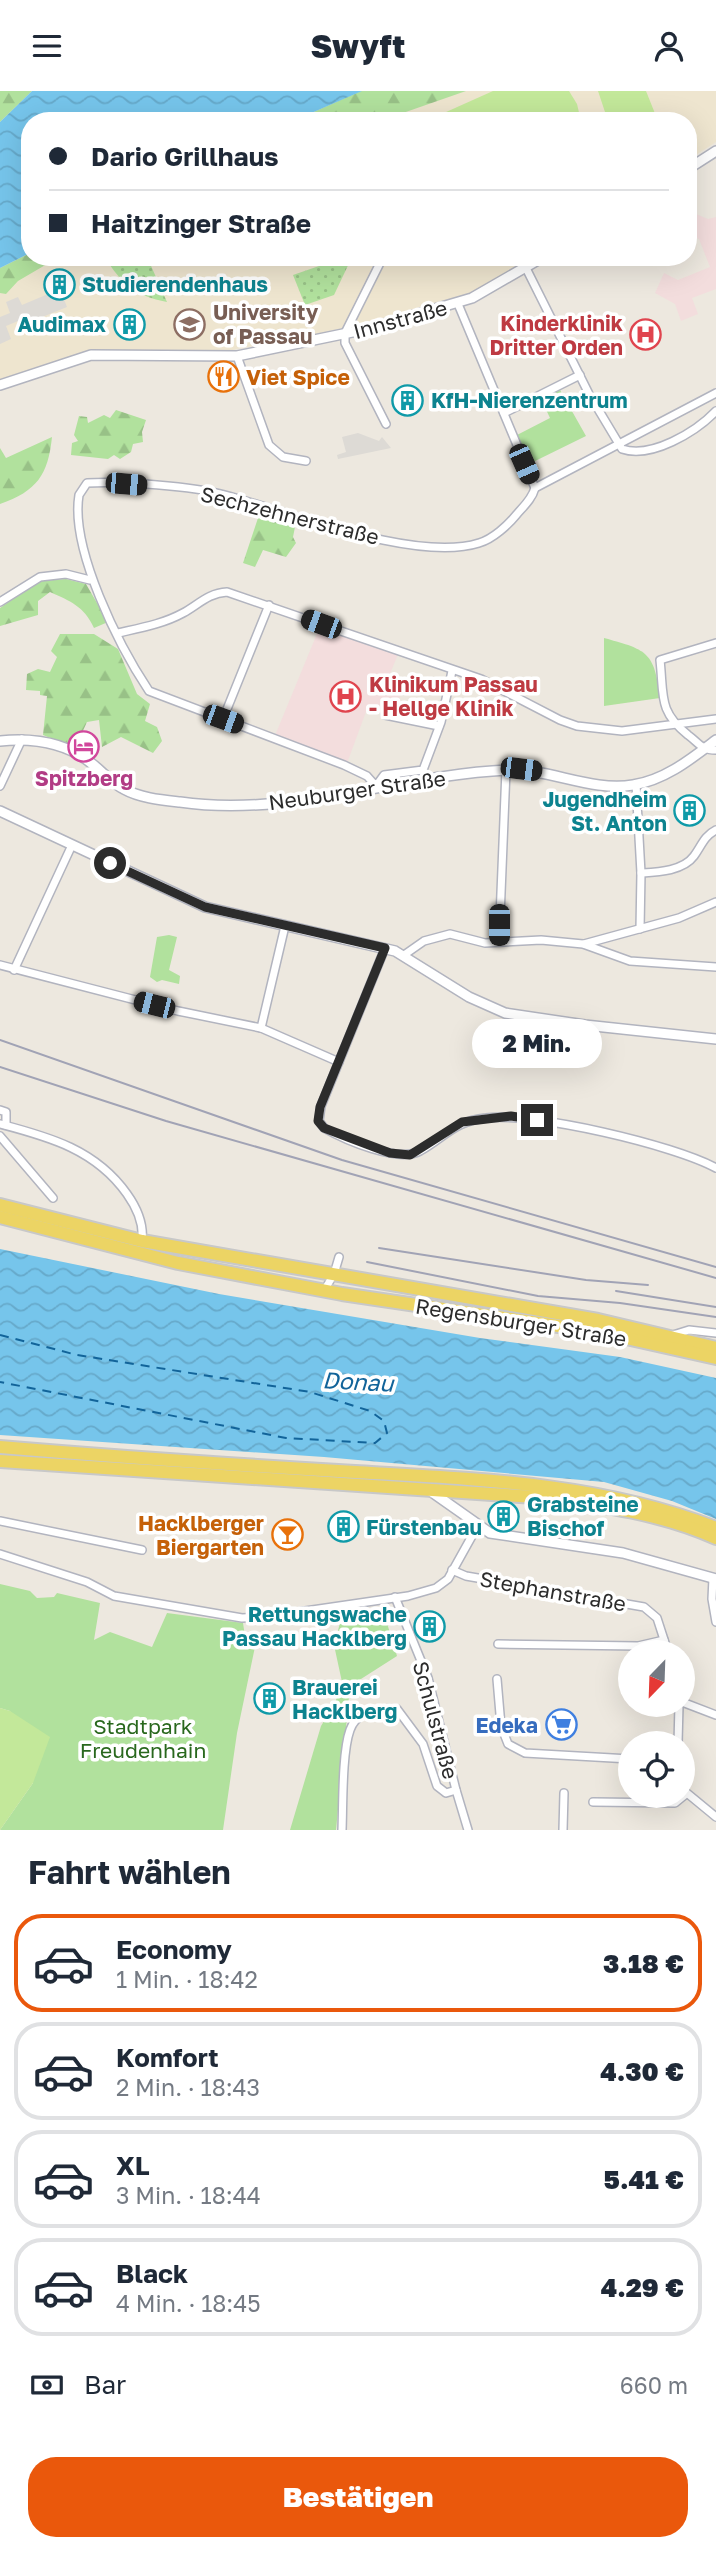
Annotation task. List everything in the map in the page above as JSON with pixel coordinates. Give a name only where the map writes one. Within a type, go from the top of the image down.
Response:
[{"type":"main road","name":"Regensburger Straße","points":[[0,1205],[141,1247],[178,1263],[326,1290],[653,1342],[716,1358]]},
{"type":"main road","name":"Regensburger Straße","points":[[0,1217],[141,1247],[334,1274],[673,1335],[716,1348]]},
{"type":"main road","points":[[653,1342],[673,1335]]},
{"type":"main road","points":[[0,1447],[134,1458],[461,1477],[613,1495],[716,1528]]},
{"type":"main road","points":[[0,1461],[425,1488],[610,1506],[686,1526],[716,1538]]},
{"type":"street","points":[[697,163],[716,151]]},
{"type":"street","points":[[378,266],[345,333],[345,344],[386,424]]},
{"type":"street","name":"Innstraße","points":[[0,385],[91,355],[237,356],[345,333],[458,304],[529,266]]},
{"type":"street","points":[[526,268],[618,445],[629,452],[647,452],[698,426],[716,411]]},
{"type":"street","points":[[458,304],[535,488]]},
{"type":"street","points":[[237,356],[269,445],[284,457],[306,461]]},
{"type":"street","points":[[504,412],[580,375]]},
{"type":"street","name":"Sechzehnerstraße","points":[[376,786],[367,776],[344,765],[149,691],[90,580],[78,502],[87,483],[206,491],[331,527],[391,540],[454,548],[482,542],[509,523],[533,495],[535,488],[716,393]]},
{"type":"street","points":[[0,602],[40,576],[66,574],[90,580]]},
{"type":"street","points":[[118,633],[183,613],[218,592],[227,592],[452,671],[481,678],[560,720],[577,726],[622,731],[716,719]]},
{"type":"street","points":[[223,719],[270,605]]},
{"type":"street","points":[[716,643],[660,660],[666,713],[675,726],[704,750],[716,750]]},
{"type":"street","points":[[376,786],[384,775],[423,770],[439,726],[452,671]]},
{"type":"street","points":[[385,715],[439,726]]},
{"type":"street","points":[[0,786],[22,739]]},
{"type":"street","name":"Neuburger Straße","points":[[0,741],[22,739],[54,744],[73,752],[125,790],[182,803],[229,806],[268,804],[376,786],[506,770],[543,772],[606,786],[636,785],[659,778],[716,740]]},
{"type":"street","points":[[499,942],[506,770]]},
{"type":"street","points":[[636,785],[641,873],[640,929]]},
{"type":"street","points":[[0,811],[205,907],[404,954],[469,997],[505,1013],[585,1025],[716,1039]]},
{"type":"street","points":[[641,873],[681,866],[694,857],[700,843],[716,829]]},
{"type":"street","points":[[14,970],[72,845]]},
{"type":"street","points":[[583,944],[679,918],[716,902]]},
{"type":"street","points":[[261,1028],[285,926]]},
{"type":"street","points":[[404,954],[440,935],[450,934],[485,943],[541,940],[583,944],[630,961],[716,967]]},
{"type":"street","points":[[385,948],[320,1107],[318,1121],[332,1132],[390,1153],[410,1155],[462,1122],[511,1116],[642,1142],[716,1168]]},
{"type":"street","points":[[0,965],[261,1028],[339,1062]]},
{"type":"street","points":[[0,1110],[6,1112],[3,1124],[85,1153],[103,1167],[132,1201],[141,1224],[141,1247]]},
{"type":"street","points":[[0,1136],[53,1198]]},
{"type":"street","points":[[326,1290],[339,1257]]},
{"type":"street","points":[[673,1335],[689,1330],[716,1333]]},
{"type":"street","points":[[461,1477],[464,1516]]},
{"type":"street","points":[[425,1488],[477,1527],[501,1536],[623,1553],[715,1578],[716,1622]]},
{"type":"street","points":[[0,1521],[142,1550]]},
{"type":"street","points":[[0,1553],[87,1581],[114,1596],[242,1618],[395,1597],[436,1588],[449,1579],[477,1527]]},
{"type":"street","name":"Stephanstraße","points":[[452,1570],[466,1576],[644,1607],[657,1618],[664,1640]]},
{"type":"street","name":"Schulstraße","points":[[342,1830],[350,1728],[362,1716],[376,1708],[397,1709],[404,1716],[423,1744],[441,1792],[456,1790],[428,1678],[395,1597]]},
{"type":"street","points":[[498,1644],[618,1646]]},
{"type":"street","points":[[497,1679],[500,1726],[508,1744],[525,1752],[618,1758]]},
{"type":"street","points":[[695,1708],[716,1715]]},
{"type":"street","points":[[456,1790],[468,1830]]},
{"type":"street","points":[[563,1830],[564,1793]]},
{"type":"street","points":[[593,1801],[618,1802]]},
{"type":"street","points":[[695,1801],[716,1817]]},
{"type":"shaded area","points":[[436,91],[716,91],[716,142],[697,154],[697,112],[353,112]]},
{"type":"shaded area","points":[[697,214],[708,219],[716,217],[716,289],[692,298],[698,314],[681,321],[675,304],[655,293],[664,273],[678,280],[710,267],[699,239]]},
{"type":"shaded area","name":"University of Passau","points":[[24,266],[527,266],[472,298],[367,329],[342,328],[306,337],[305,334],[301,338],[236,349],[219,358],[111,353],[0,384],[0,278]]},
{"type":"shaded area","points":[[60,289],[67,307],[20,326],[18,321],[6,326],[11,339],[0,344],[0,317],[10,313],[6,302],[18,297],[22,305]]},
{"type":"shaded area","points":[[358,433],[379,441],[382,437],[391,448],[338,459],[337,455],[346,452],[342,437]]},
{"type":"shaded area","name":"Klinikum Passau - Hellge Klinik","points":[[321,624],[399,652],[389,676],[405,684],[392,716],[367,709],[346,766],[274,738]]},
{"type":"green space","points":[[0,91],[32,91],[0,122]]},
{"type":"green space","points":[[361,91],[466,91],[406,112],[313,112]]},
{"type":"green space","points":[[493,91],[569,91],[579,112],[446,112]]},
{"type":"green space","points":[[598,91],[646,91],[654,112],[605,112]]},
{"type":"green space","points":[[21,258],[21,266],[44,266],[18,281],[6,294],[0,293],[0,268]]},
{"type":"green space","points":[[111,266],[151,266],[167,302],[138,292],[117,275]]},
{"type":"green space","points":[[319,266],[348,266],[334,295],[305,305],[293,275]]},
{"type":"green space","points":[[560,390],[586,436],[529,464],[517,435],[550,418],[541,399]]},
{"type":"green space","points":[[116,410],[146,420],[142,432],[143,442],[133,444],[131,452],[120,459],[114,455],[108,459],[71,455],[72,443],[78,441],[74,435],[79,416],[87,417],[88,423],[104,415],[110,418]]},
{"type":"green space","points":[[52,437],[47,462],[38,480],[23,493],[0,504],[0,448],[6,458]]},
{"type":"green space","points":[[260,512],[296,522],[293,537],[296,543],[286,557],[263,550],[255,567],[243,563]]},
{"type":"green space","points":[[66,579],[86,584],[108,622],[94,628],[81,609],[50,592],[38,601],[38,615],[0,626],[0,608],[39,581]]},
{"type":"green space","points":[[60,634],[94,634],[118,649],[137,694],[150,704],[145,721],[157,727],[162,741],[153,753],[121,737],[102,747],[99,720],[87,722],[75,748],[43,735],[47,696],[40,695],[40,691],[26,690],[27,674],[38,669],[50,672],[57,657],[51,651]]},
{"type":"green space","points":[[604,638],[631,646],[647,656],[655,671],[660,698],[604,706]]},
{"type":"green space","points":[[157,937],[177,937],[169,970],[180,976],[179,984],[162,980],[157,982],[150,977]]},
{"type":"green space","name":"Stadtpark Freudenhain","points":[[0,1584],[30,1591],[37,1598],[54,1597],[57,1593],[100,1603],[94,1640],[110,1632],[152,1647],[167,1613],[243,1623],[245,1636],[256,1642],[237,1733],[223,1830],[0,1830],[33,1783],[10,1711],[0,1708]]},
{"type":"green space","points":[[383,1610],[397,1656],[350,1686],[336,1830],[290,1830],[321,1726],[335,1703],[342,1682],[334,1645],[343,1612]]},
{"type":"green space","points":[[0,1708],[10,1711],[50,1737],[33,1783],[0,1830]]},
{"type":"water","points":[[32,91],[362,91],[314,112],[21,112],[21,258],[0,268],[0,122]]},
{"type":"water","name":"Donau","points":[[0,1249],[219,1294],[480,1338],[620,1357],[716,1378],[716,1519],[672,1501],[604,1482],[324,1457],[0,1435]]},
{"type":"ferry route","points":[[0,1335],[77,1355],[310,1392],[370,1411],[384,1421],[387,1433],[375,1443],[286,1438],[0,1382]]},
{"type":"railway","points":[[0,1040],[342,1160],[716,1267]]},
{"type":"railway","points":[[0,1067],[166,1121],[716,1278]]},
{"type":"railway","points":[[379,1248],[586,1280],[648,1285]]},
{"type":"railway","points":[[367,1262],[538,1296],[620,1303],[716,1317]]},
{"type":"railway","points":[[616,1291],[716,1307]]},
{"type":"place","name":"Studierendenhaus","points":[[59,284]]},
{"type":"place","name":"Audimax","points":[[129,324]]},
{"type":"place","name":"University of Passau","points":[[190,324]]},
{"type":"place","name":"Kinderklinik Dritter Orden","points":[[646,335]]},
{"type":"place","name":"Viet Spice","points":[[223,377]]},
{"type":"place","name":"KfH-Nierenzentrum","points":[[408,400]]},
{"type":"place","name":"Klinikum Passau - Hellge Klinik","points":[[346,696]]},
{"type":"place","name":"Spitzberg","points":[[84,746]]},
{"type":"place","name":"Jugendheim St. Anton","points":[[690,811]]},
{"type":"place","name":"Grabsteine Bischof","points":[[504,1516]]},
{"type":"place","name":"Fürstenbau","points":[[343,1527]]},
{"type":"place","name":"Hacklberger Biergarten","points":[[287,1535]]},
{"type":"place","name":"Rettungswache Passau Hacklberg","points":[[430,1626]]},
{"type":"place","name":"Brauerei Hacklberg","points":[[269,1699]]},
{"type":"place","name":"Edeka","points":[[561,1725]]},
{"type":"route","points":[[110,863],[205,907],[385,948],[320,1107],[318,1121],[324,1128],[390,1153],[410,1155],[462,1122],[511,1116],[537,1120]]}]
